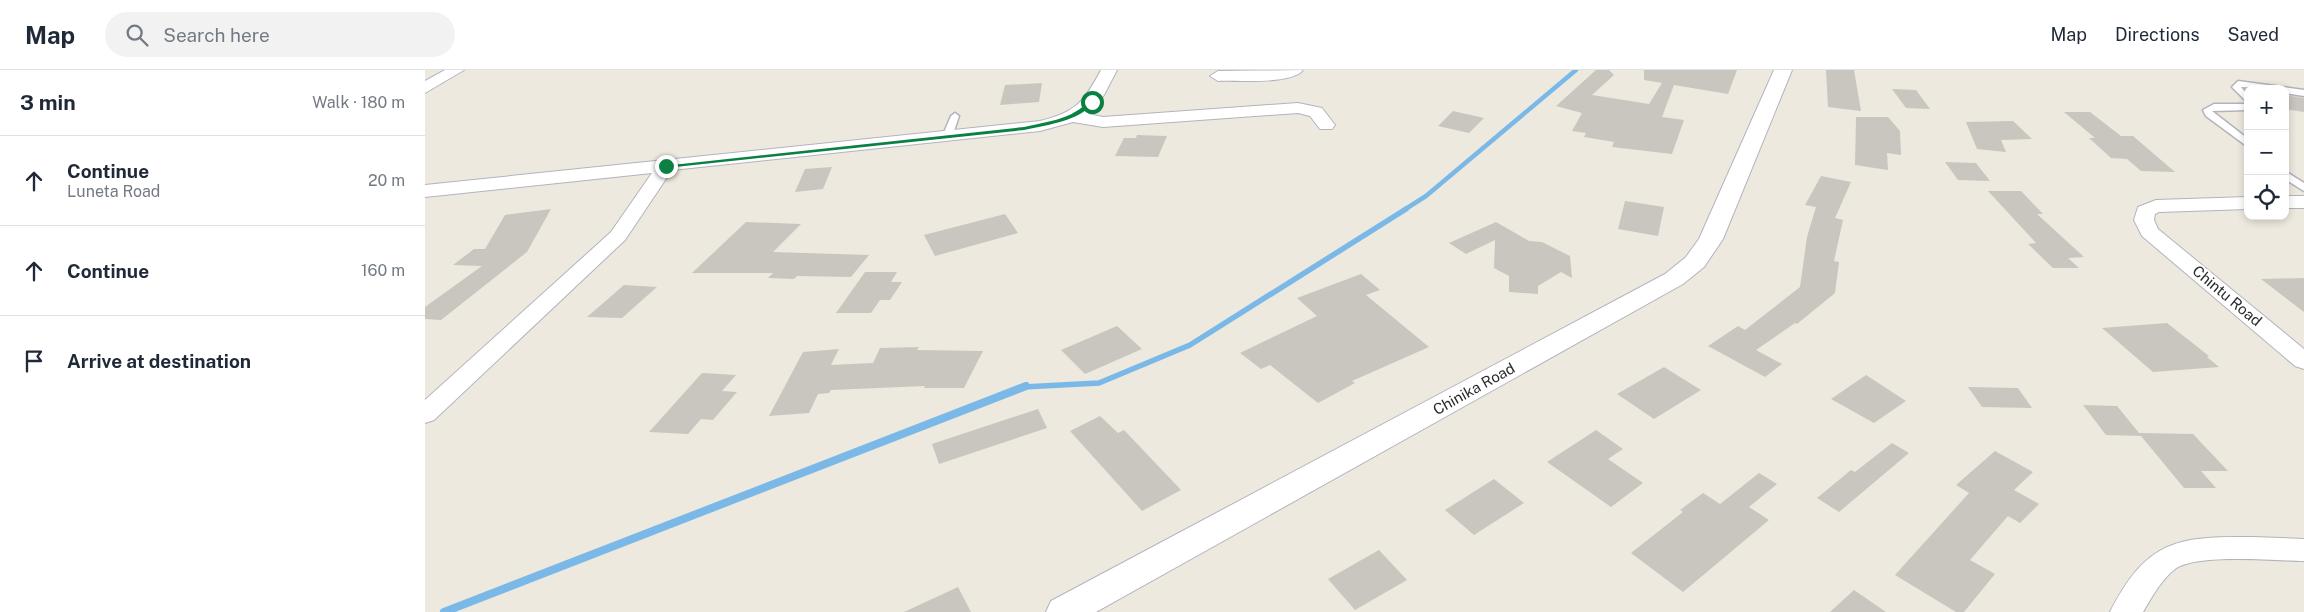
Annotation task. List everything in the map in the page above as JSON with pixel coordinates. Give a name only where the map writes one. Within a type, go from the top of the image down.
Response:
[{"type":"main road","name":"Chinika Road","points":[[1064,612],[1674,279],[1695,262],[1711,240],[1783,70]]},
{"type":"street","points":[[425,88],[456,70]]},
{"type":"street","points":[[425,191],[1032,127],[1072,117],[1088,107],[1109,70]]},
{"type":"street","points":[[1218,76],[1283,75],[1295,70]]},
{"type":"street","points":[[1072,117],[1103,122],[1298,108],[1316,112],[1326,125]]},
{"type":"street","points":[[425,414],[618,236],[666,166]]},
{"type":"street","points":[[2289,202],[2304,202]]},
{"type":"street","name":"Chintu Road","points":[[2244,203],[2156,206],[2145,211],[2144,220],[2149,232],[2304,361]]},
{"type":"street","points":[[2126,612],[2156,570],[2167,560],[2185,552],[2209,549],[2304,550]]},
{"type":"lane","points":[[2244,96],[2236,87],[2238,84],[2246,85]]},
{"type":"lane","points":[[2289,91],[2304,93]]},
{"type":"lane","points":[[2244,107],[2214,107],[2207,110],[2209,114],[2244,141]]},
{"type":"lane","points":[[947,137],[955,116]]},
{"type":"lane","points":[[2286,175],[2304,188]]},
{"type":"building","points":[[1596,70],[1609,70],[1614,75],[1592,95],[1649,104],[1662,83],[1644,80],[1644,70],[1737,70],[1728,94],[1674,85],[1662,117],[1684,120],[1672,154],[1612,147],[1614,142],[1584,137],[1586,133],[1572,131],[1582,113],[1556,106]]},
{"type":"building","points":[[1826,70],[1854,70],[1861,111],[1828,107]]},
{"type":"building","points":[[1042,83],[1039,102],[1000,105],[1005,85]]},
{"type":"building","points":[[1892,89],[1916,90],[1930,109],[1906,108]]},
{"type":"building","points":[[2289,96],[2304,98],[2304,112],[2289,110]]},
{"type":"building","points":[[1453,111],[1484,118],[1469,133],[1438,126]]},
{"type":"building","points":[[2064,112],[2090,112],[2121,136],[2133,136],[2175,172],[2141,171],[2127,159],[2111,158],[2089,138],[2095,138]]},
{"type":"building","points":[[1856,117],[1888,117],[1900,131],[1901,155],[1887,153],[1888,170],[1855,165]]},
{"type":"building","points":[[2013,121],[2032,139],[2001,140],[2006,152],[1977,149],[1966,122]]},
{"type":"building","points":[[1137,135],[1167,136],[1158,157],[1115,156],[1124,138],[1136,138]]},
{"type":"building","points":[[1945,162],[1976,163],[1990,181],[1958,180]]},
{"type":"building","points":[[832,167],[823,189],[795,192],[805,169]]},
{"type":"building","points":[[1821,176],[1851,182],[1835,218],[1843,220],[1834,261],[1839,262],[1835,293],[1797,324],[1795,323],[1756,350],[1782,364],[1765,377],[1708,346],[1738,326],[1745,330],[1800,287],[1807,237],[1816,207],[1805,205]]},
{"type":"building","points":[[1988,191],[2021,191],[2043,214],[2037,214],[2084,257],[2068,258],[2079,268],[2053,268],[2028,244],[2036,243]]},
{"type":"building","points":[[1625,201],[1664,207],[1658,236],[1618,229]]},
{"type":"building","points":[[551,209],[527,252],[441,320],[425,319],[425,307],[482,266],[453,265],[474,249],[485,249],[505,215]]},
{"type":"building","points":[[1005,214],[1018,233],[935,256],[924,235]]},
{"type":"building","points":[[746,222],[801,224],[773,252],[869,255],[851,277],[797,276],[794,279],[768,278],[773,273],[692,273]]},
{"type":"building","points":[[1496,222],[1529,241],[1542,242],[1570,256],[1572,278],[1561,272],[1538,286],[1538,294],[1509,292],[1509,276],[1494,268],[1495,240],[1466,254],[1449,243]]},
{"type":"building","points":[[865,272],[897,272],[891,282],[902,282],[890,300],[880,300],[871,313],[836,313]]},
{"type":"building","points":[[1361,274],[1380,290],[1366,295],[1429,347],[1352,381],[1355,383],[1318,403],[1270,365],[1261,369],[1240,353],[1317,316],[1297,298]]},
{"type":"building","points":[[2304,278],[2304,312],[2261,279]]},
{"type":"building","points":[[624,285],[657,287],[622,318],[587,317]]},
{"type":"building","points":[[2167,323],[2209,356],[2207,357],[2219,367],[2153,372],[2102,328]]},
{"type":"building","points":[[1117,326],[1142,349],[1085,374],[1061,350]]},
{"type":"building","points":[[919,347],[917,350],[983,351],[964,388],[924,388],[925,386],[831,390],[829,393],[818,394],[809,413],[769,416],[803,352],[839,349],[831,365],[873,363],[880,348]]},
{"type":"building","points":[[1664,367],[1701,390],[1654,419],[1617,394]]},
{"type":"building","points":[[702,373],[736,375],[722,391],[737,392],[713,420],[701,419],[688,434],[649,432]]},
{"type":"building","points":[[1866,375],[1906,401],[1874,423],[1831,399]]},
{"type":"building","points":[[1968,387],[2018,388],[2032,408],[1982,407]]},
{"type":"building","points":[[2083,405],[2117,406],[2139,433],[2193,434],[2228,471],[2201,471],[2216,488],[2184,488],[2141,436],[2106,435]]},
{"type":"building","points":[[1038,409],[1047,428],[939,464],[932,444]]},
{"type":"building","points":[[1100,416],[1118,433],[1124,430],[1181,490],[1142,511],[1070,431]]},
{"type":"building","points":[[1596,430],[1623,449],[1608,459],[1643,483],[1611,507],[1547,462]]},
{"type":"building","points":[[1892,443],[1909,453],[1839,512],[1817,498],[1851,470],[1855,472]]},
{"type":"building","points":[[1995,451],[2033,472],[2014,490],[2039,504],[2020,523],[2008,516],[1970,560],[1995,574],[1964,612],[1956,612],[1895,575],[1969,493],[1956,485]]},
{"type":"building","points":[[1759,473],[1777,484],[1749,507],[1769,520],[1683,592],[1631,553],[1683,512],[1680,510],[1703,493],[1720,504]]},
{"type":"building","points":[[1494,479],[1524,503],[1474,535],[1445,510]]},
{"type":"building","points":[[1379,550],[1407,580],[1355,610],[1328,579]]},
{"type":"building","points":[[958,587],[971,612],[904,612]]},
{"type":"building","points":[[1854,590],[1886,612],[1830,612]]},
{"type":"waterway","points":[[1404,210],[1426,196],[1576,70]]},
{"type":"waterway","points":[[1023,387],[1099,383],[1190,345],[1406,209]]},
{"type":"waterway","points":[[444,612],[1023,387]]},
{"type":"route","points":[[666,166],[1040,126],[1081,113],[1092,102]]}]
